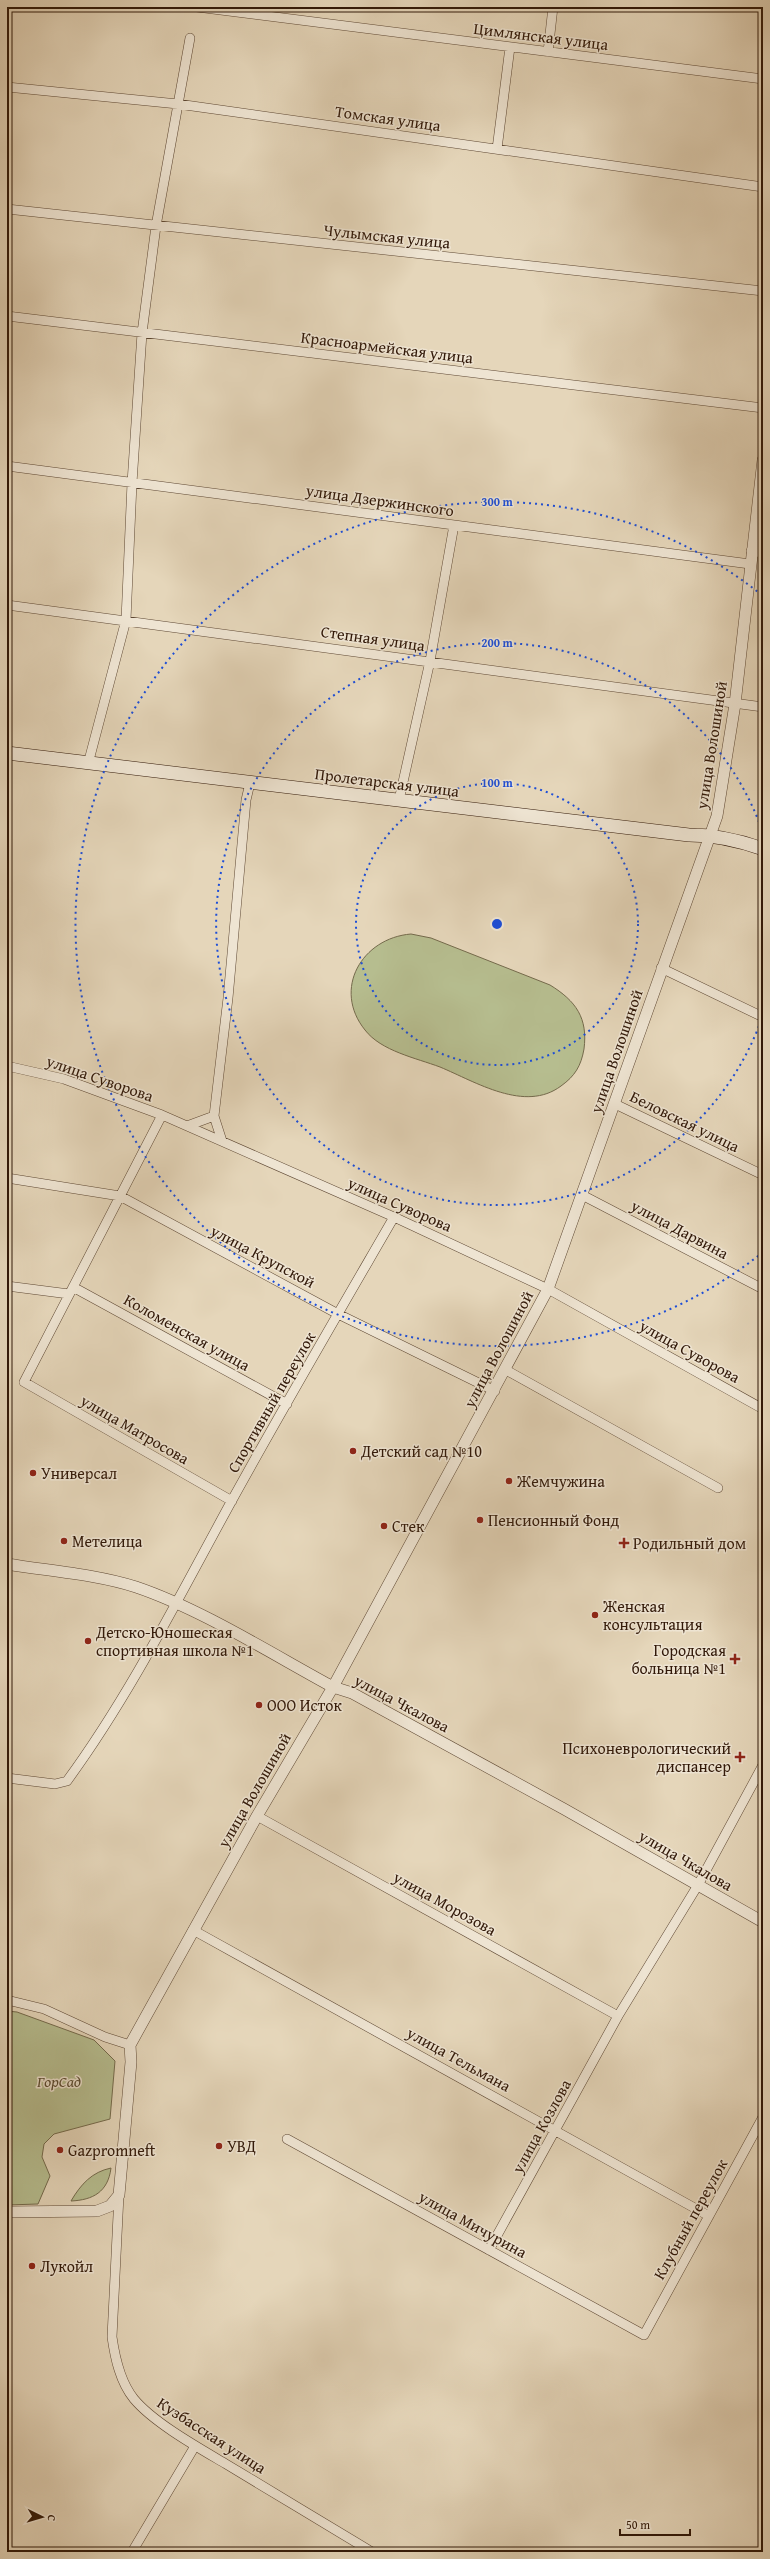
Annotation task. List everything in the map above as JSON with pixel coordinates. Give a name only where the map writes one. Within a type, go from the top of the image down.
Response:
[{"type":"main road","name":"Пролетарская улица","points":[[7,753],[88,764],[688,835],[710,835],[735,839],[763,849]]},
{"type":"street","name":"Цимлянская улица","points":[[197,7],[763,78]]},
{"type":"street","points":[[548,52],[553,7]]},
{"type":"street","points":[[88,764],[126,620],[132,483],[142,333],[156,226],[190,38]]},
{"type":"street","points":[[497,149],[510,47]]},
{"type":"street","name":"Томская улица","points":[[7,87],[178,104],[763,187]]},
{"type":"street","name":"Чулымская улица","points":[[7,209],[763,292]]},
{"type":"street","name":"Красноармейская улица","points":[[7,316],[763,408]]},
{"type":"street","name":"улица Волошиной","points":[[119,2195],[130,2070],[130,2045],[257,1816],[333,1687],[495,1391],[548,1289],[615,1104],[661,968],[717,816],[735,704],[763,460]]},
{"type":"street","name":"улица Дзержинского","points":[[7,466],[750,564]]},
{"type":"street","points":[[399,800],[430,661],[454,525]]},
{"type":"street","points":[[752,551],[763,553]]},
{"type":"street","name":"Степная улица","points":[[7,604],[763,708]]},
{"type":"street","points":[[222,1141],[214,1116],[228,998],[246,800],[250,783]]},
{"type":"street","points":[[661,968],[763,1017]]},
{"type":"street","name":"улица Суворова","points":[[7,1066],[64,1079],[162,1115],[394,1217],[548,1289],[763,1409]]},
{"type":"street","name":"Беловская улица","points":[[615,1104],[763,1175]]},
{"type":"street","points":[[71,1290],[162,1115]]},
{"type":"street","points":[[187,1126],[214,1116]]},
{"type":"street","name":"улица Крупской","points":[[7,1178],[120,1196],[338,1314],[495,1391]]},
{"type":"street","name":"улица Дарвина","points":[[582,1194],[763,1289]]},
{"type":"street","name":"Спортивный переулок","points":[[7,1778],[55,1784],[67,1781],[86,1755],[176,1603],[286,1404],[394,1217]]},
{"type":"street","name":"Коломенская улица","points":[[7,1286],[71,1290],[286,1404]]},
{"type":"street","name":"улица Матросова","points":[[71,1290],[24,1382],[232,1501]]},
{"type":"street","points":[[506,1370],[718,1488]]},
{"type":"street","name":"улица Чкалова","points":[[7,1564],[80,1575],[135,1587],[176,1603],[333,1687],[352,1693],[763,1922]]},
{"type":"street","name":"улица Козлова","points":[[489,2250],[618,2016],[698,1885],[763,1765]]},
{"type":"street","name":"улица Морозова","points":[[257,1816],[618,2016]]},
{"type":"street","name":"улица Тельмана","points":[[193,1930],[709,2216]]},
{"type":"street","points":[[7,2000],[44,2009],[105,2037],[130,2045]]},
{"type":"street","name":"Клубный переулок","points":[[644,2335],[763,2117]]},
{"type":"street","name":"улица Мичурина","points":[[287,2139],[644,2335]]},
{"type":"street","points":[[7,2212],[97,2211],[110,2206],[119,2195]]},
{"type":"street","name":"Кузбасская улица","points":[[119,2195],[112,2337],[115,2359],[122,2378],[134,2399],[152,2415],[195,2446],[372,2552]]},
{"type":"street","points":[[132,2552],[195,2446]]},
{"type":"green space","points":[[411,934],[431,938],[550,985],[567,997],[578,1011],[582,1019],[585,1038],[583,1055],[574,1074],[561,1086],[547,1094],[532,1097],[516,1096],[485,1087],[440,1067],[389,1049],[372,1037],[365,1030],[355,1014],[351,998],[352,983],[357,968],[366,955],[378,945],[394,938]]},
{"type":"green space","name":"ГорСад","points":[[7,2011],[17,2012],[94,2040],[115,2061],[110,2119],[54,2134],[44,2144],[42,2157],[50,2176],[38,2204],[7,2205]]},
{"type":"green space","points":[[111,2168],[107,2183],[103,2189],[86,2199],[71,2201],[83,2184],[98,2172]]},
{"type":"place","name":"Детский сад №10","points":[[353,1451]]},
{"type":"place","name":"Универсал","points":[[33,1473]]},
{"type":"place","name":"Жемчужина","points":[[509,1481]]},
{"type":"place","name":"Пенсионный Фонд","points":[[480,1520]]},
{"type":"place","name":"Стек","points":[[384,1526]]},
{"type":"place","name":"Метелица","points":[[64,1541]]},
{"type":"place","name":"Родильный дом","points":[[624,1543]]},
{"type":"place","name":"Женская консультация","points":[[595,1615]]},
{"type":"place","name":"Детско-Юношеская спортивная школа №1","points":[[88,1641]]},
{"type":"place","name":"Городская больница №1","points":[[735,1659]]},
{"type":"place","name":"ООО Исток","points":[[259,1705]]},
{"type":"place","name":"Психоневрологический диспансер","points":[[740,1757]]},
{"type":"place","name":"УВД","points":[[219,2146]]},
{"type":"place","name":"Gazpromneft","points":[[60,2150]]},
{"type":"place","name":"Лукойл","points":[[32,2266]]}]
